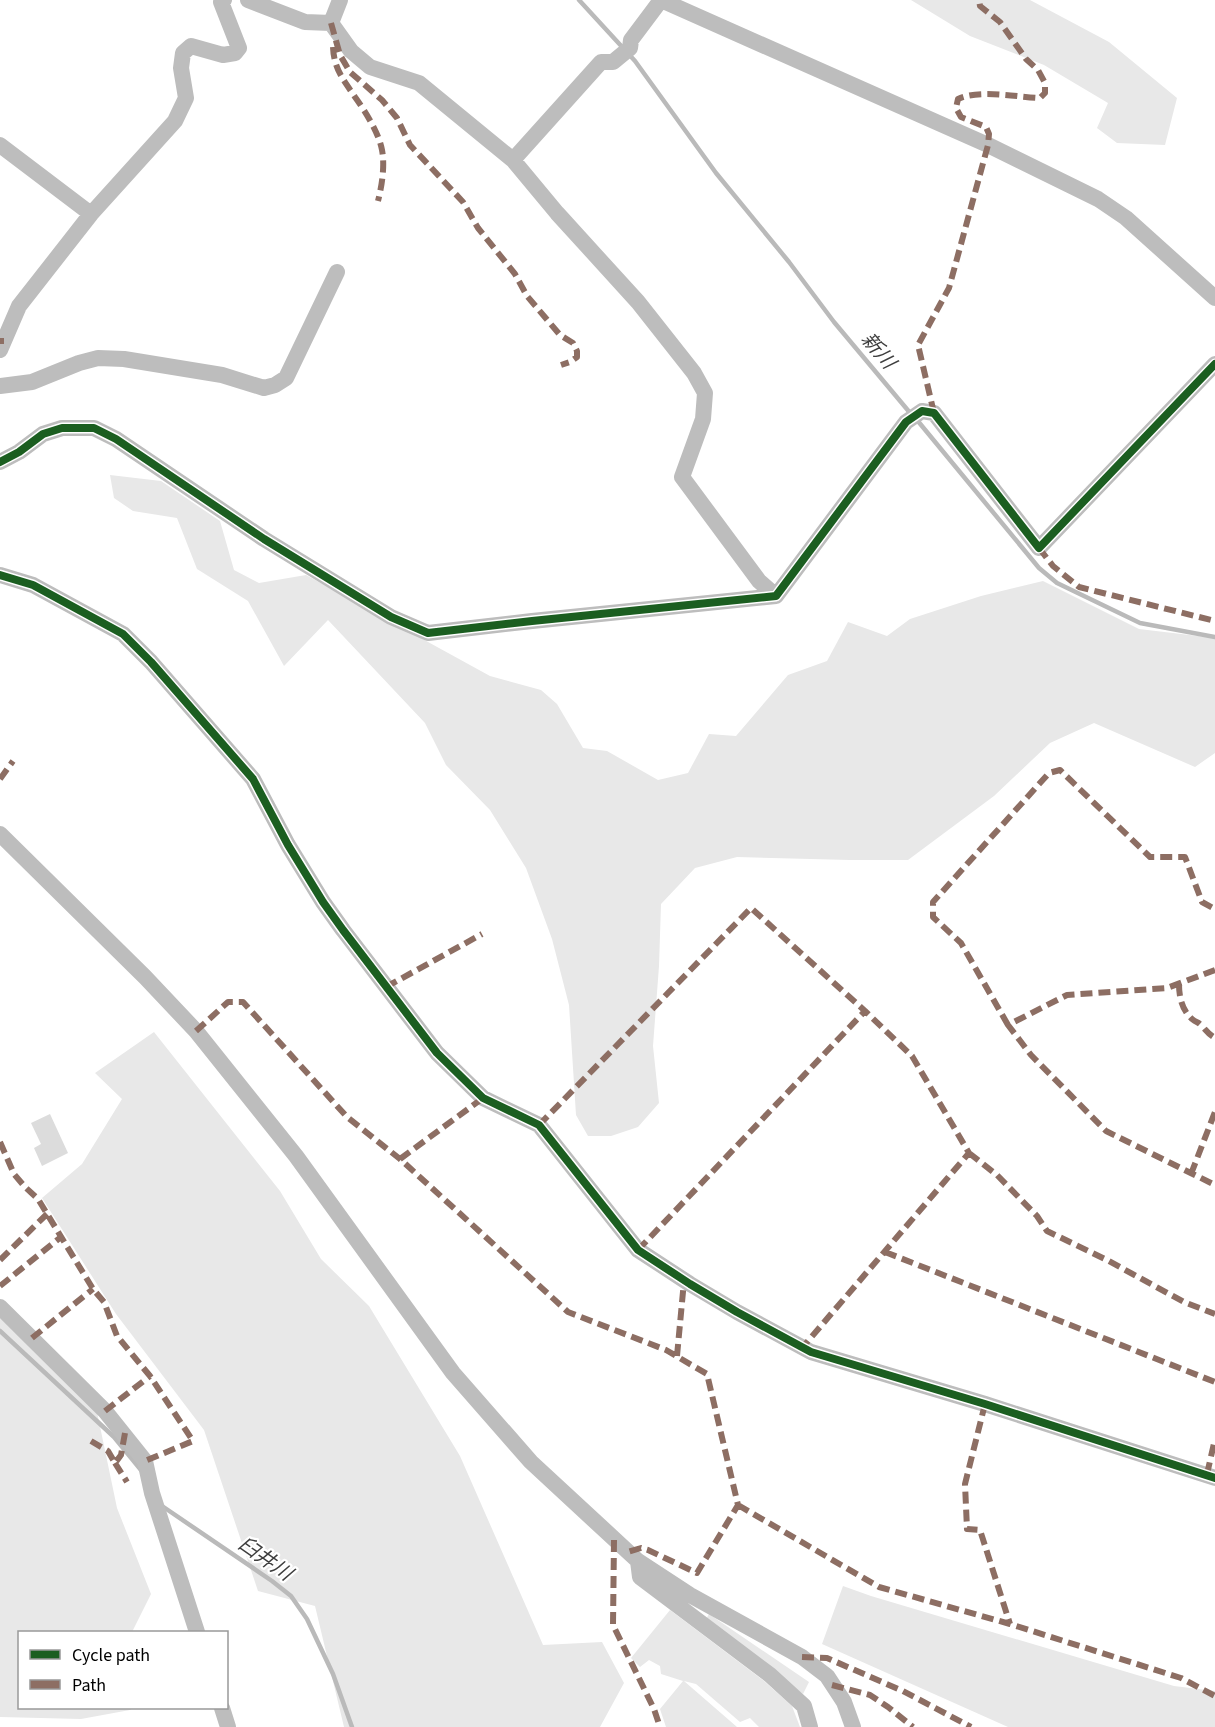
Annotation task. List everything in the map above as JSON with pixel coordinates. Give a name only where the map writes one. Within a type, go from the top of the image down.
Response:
[{"type":"street","points":[[0,350],[19,306],[91,214],[175,122],[186,98],[181,68],[183,53],[191,46],[224,56],[235,53],[239,48],[221,2],[224,0]]},
{"type":"street","points":[[248,0],[305,22],[331,23]]},
{"type":"street","points":[[331,23],[340,0]]},
{"type":"street","points":[[513,160],[600,62],[613,62],[624,53],[661,0],[988,145],[1098,199],[1126,218],[1215,298]]},
{"type":"street","points":[[331,23],[351,51],[370,67],[419,83],[513,160],[557,213],[638,302],[694,373],[705,393],[703,419],[682,477],[759,581],[776,596]]},
{"type":"street","points":[[0,145],[91,214]]},
{"type":"street","points":[[0,386],[32,382],[98,358],[124,359],[222,375],[264,388],[275,385],[286,378],[337,272]]},
{"type":"street","points":[[0,462],[19,452],[43,434],[62,428],[94,428],[116,439],[264,539],[391,617],[428,633],[776,596],[906,422],[922,411],[934,413],[1039,548],[1215,364]]},
{"type":"street","points":[[0,575],[33,585],[123,634],[151,662],[253,779],[288,845],[323,903],[437,1053],[483,1098],[539,1125],[638,1250],[737,1312],[811,1352],[985,1404],[1215,1478]]},
{"type":"street","points":[[0,834],[145,977],[196,1031],[297,1156],[453,1373],[531,1462],[638,1561],[690,1595],[802,1657],[826,1676],[844,1702],[853,1727]]},
{"type":"street","points":[[0,1306],[105,1411],[146,1461],[152,1493],[197,1631]]},
{"type":"street","points":[[638,1561],[640,1577],[770,1675],[804,1706],[810,1727]]},
{"type":"street","points":[[223,1709],[228,1727]]},
{"type":"shaded area","points":[[911,0],[1030,0],[1109,42],[1177,98],[1165,145],[1117,143],[1097,128],[1108,103],[1044,65],[970,36]]},
{"type":"shaded area","points":[[110,475],[161,481],[220,521],[234,570],[259,583],[306,575],[490,676],[541,690],[557,704],[583,748],[607,751],[658,780],[688,773],[709,734],[736,736],[788,675],[827,661],[848,622],[887,636],[910,619],[981,596],[1043,581],[1139,629],[1215,638],[1215,753],[1195,767],[1094,723],[1050,743],[994,796],[908,860],[737,857],[695,868],[661,904],[653,1046],[659,1103],[638,1127],[611,1136],[588,1136],[576,1115],[569,1005],[552,939],[526,868],[490,810],[446,765],[425,723],[328,620],[284,666],[248,601],[197,569],[177,518],[133,511],[114,498]]},
{"type":"shaded area","points":[[154,1032],[280,1191],[321,1259],[369,1306],[460,1456],[543,1645],[602,1642],[624,1683],[600,1727],[344,1727],[315,1606],[258,1591],[204,1430],[116,1314],[42,1198],[82,1164],[122,1099],[95,1073]]},
{"type":"shaded area","points":[[0,1318],[97,1412],[117,1508],[151,1594],[132,1631],[18,1631],[18,1709],[132,1709],[81,1719],[0,1717]]},
{"type":"shaded area","points":[[843,1586],[1174,1686],[1215,1691],[1215,1727],[1008,1727],[822,1644]]},
{"type":"shaded area","points":[[670,1610],[764,1681],[792,1706],[800,1727],[759,1727],[750,1718],[740,1722],[696,1684],[684,1681],[737,1727],[666,1727],[660,1709],[683,1681],[661,1674],[660,1666],[649,1660],[640,1667],[631,1658]]},
{"type":"shaded area","points":[[709,1614],[809,1682],[803,1694],[705,1621]]},
{"type":"building","points":[[50,1114],[68,1153],[42,1166],[34,1148],[41,1144],[31,1123]]},
{"type":"waterway","name":"新川","points":[[579,0],[635,61],[716,173],[789,262],[834,322],[911,414]]},
{"type":"waterway","name":"新川","points":[[917,420],[1039,568],[1057,583],[1140,623],[1215,637]]},
{"type":"waterway","name":"臼井川","points":[[0,1331],[114,1437],[141,1470]]},
{"type":"waterway","name":"臼井川","points":[[162,1506],[291,1596],[307,1619],[333,1674],[352,1727]]},
{"type":"marked path","points":[[934,413],[918,345],[949,288],[989,134],[986,127],[961,117],[956,108],[958,99],[977,94],[1040,98],[1045,93],[1045,83],[1038,70],[1026,59],[1000,22],[980,6],[979,0]]},
{"type":"marked path","points":[[331,23],[340,55],[350,72],[382,100],[397,118],[410,145],[463,202],[478,228],[515,274],[527,296],[560,335],[573,343],[577,357],[561,365]]},
{"type":"marked path","points":[[333,47],[335,62],[340,74],[367,115],[380,143],[383,169],[378,201]]},
{"type":"marked path","points":[[1039,548],[1053,566],[1079,587],[1215,621]]},
{"type":"marked path","points":[[0,779],[13,761]]},
{"type":"marked path","points":[[1008,1025],[961,943],[933,917],[933,902],[1049,773],[1060,770],[1150,857],[1185,857],[1202,902],[1215,909]]},
{"type":"marked path","points":[[539,1125],[751,908],[912,1056],[969,1153],[802,1348]]},
{"type":"marked path","points":[[386,987],[482,934]]},
{"type":"marked path","points":[[1215,970],[1167,988],[1067,995],[1008,1025],[1031,1055],[1106,1131],[1215,1185]]},
{"type":"marked path","points":[[1179,984],[1180,998],[1186,1012],[1215,1038]]},
{"type":"marked path","points":[[196,1031],[228,1002],[243,1002],[347,1117],[400,1159],[568,1312],[666,1350],[707,1374],[738,1505],[697,1573],[648,1550],[641,1548],[628,1552]]},
{"type":"marked path","points":[[638,1250],[865,1011]]},
{"type":"marked path","points":[[400,1159],[483,1098]]},
{"type":"marked path","points":[[1191,1174],[1215,1112]]},
{"type":"marked path","points":[[0,1142],[14,1174],[38,1199],[93,1289],[104,1302],[117,1336],[150,1376],[193,1441],[145,1461]]},
{"type":"marked path","points":[[969,1153],[997,1175],[1037,1216],[1047,1231],[1107,1260],[1184,1302],[1215,1314]]},
{"type":"marked path","points":[[0,1260],[47,1214]]},
{"type":"marked path","points":[[0,1286],[61,1237]]},
{"type":"marked path","points":[[885,1252],[1215,1382]]},
{"type":"marked path","points":[[677,1356],[684,1281]]},
{"type":"marked path","points":[[32,1338],[93,1289]]},
{"type":"marked path","points":[[105,1411],[150,1376]]},
{"type":"marked path","points":[[985,1404],[965,1484],[967,1529],[980,1530],[1010,1624]]},
{"type":"marked path","points":[[91,1441],[108,1451],[115,1463],[121,1455],[125,1433]]},
{"type":"marked path","points":[[1207,1474],[1215,1439]]},
{"type":"marked path","points":[[115,1463],[127,1482]]},
{"type":"marked path","points":[[738,1505],[879,1587],[1010,1624],[1181,1678],[1215,1696]]},
{"type":"marked path","points":[[614,1540],[613,1625],[654,1709],[660,1727]]},
{"type":"marked path","points":[[802,1657],[827,1658],[903,1691],[971,1727]]},
{"type":"marked path","points":[[832,1685],[870,1695],[913,1727]]},
{"type":"cycle path","points":[[0,462],[19,452],[43,434],[62,428],[94,428],[116,439],[264,539],[391,617],[428,633],[776,596],[906,422],[922,411],[934,413],[1039,548],[1215,364]]},
{"type":"cycle path","points":[[0,575],[33,585],[123,634],[151,662],[253,779],[288,845],[323,902],[437,1053],[483,1098],[539,1125],[638,1250],[737,1312],[811,1352],[985,1404],[1215,1478]]}]
